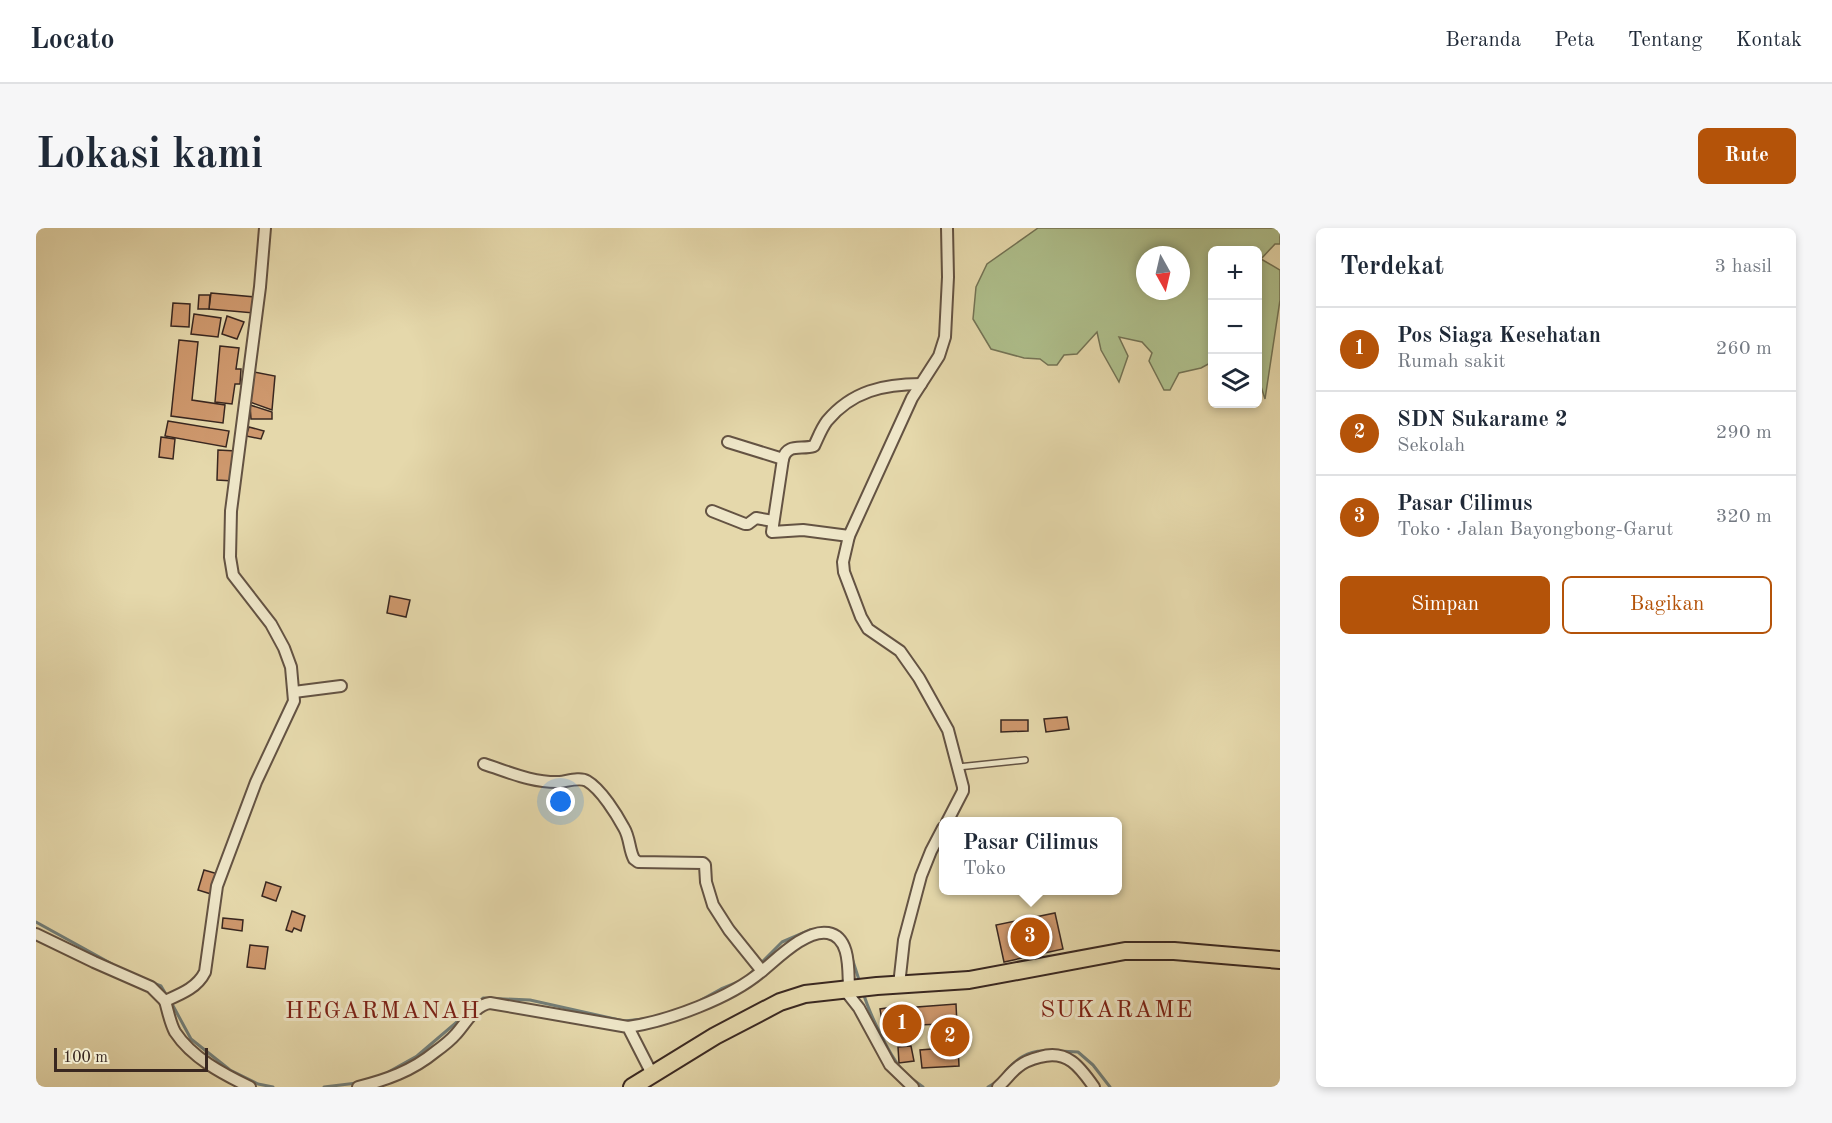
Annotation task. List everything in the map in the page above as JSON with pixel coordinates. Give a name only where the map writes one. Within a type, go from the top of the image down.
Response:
[{"type":"main road","points":[[632,1087],[715,1036],[791,998],[848,988],[969,980],[1125,951],[1174,951],[1280,960]]},
{"type":"street","points":[[166,1000],[198,983],[205,972],[218,886],[256,782],[294,701],[291,667],[284,648],[271,624],[233,575],[230,557],[231,511],[257,310],[265,228]]},
{"type":"street","points":[[946,228],[948,277],[945,337],[939,356],[912,398],[849,536],[843,562],[844,572],[861,617],[868,628],[900,651],[919,678],[948,730],[963,791],[949,817]]},
{"type":"street","points":[[849,536],[803,530],[773,533],[771,531],[786,451],[814,446],[826,422],[840,408],[859,396],[876,388],[897,384],[921,384]]},
{"type":"street","points":[[728,442],[783,459]]},
{"type":"street","points":[[712,511],[745,524],[756,518],[773,521]]},
{"type":"street","points":[[294,692],[341,686]]},
{"type":"street","points":[[484,764],[520,777],[547,782],[582,780],[588,782],[606,801],[626,831],[634,859],[638,862],[703,862],[713,905],[761,971]]},
{"type":"street","points":[[899,985],[904,940],[921,876],[939,836]]},
{"type":"street","points":[[358,1087],[412,1068],[455,1035],[484,1004],[490,1003],[628,1027],[657,1021],[713,1001],[750,981],[789,948],[815,935],[830,933],[844,948],[847,959],[848,988],[890,1065],[913,1087]]},
{"type":"street","points":[[36,934],[151,987],[166,1000],[175,1032],[189,1048],[216,1069],[250,1087]]},
{"type":"street","points":[[628,1027],[652,1074]]},
{"type":"street","points":[[998,1087],[1017,1067],[1045,1055],[1058,1055],[1075,1062],[1094,1087]]},
{"type":"lane","points":[[958,767],[1025,760]]},
{"type":"green space","points":[[1038,228],[1280,228],[1280,244],[1275,244],[1262,258],[1262,246],[1208,246],[1208,364],[1179,373],[1170,390],[1164,390],[1149,361],[1152,353],[1142,342],[1119,337],[1128,356],[1119,382],[1101,350],[1097,332],[1077,354],[1064,355],[1057,365],[1048,365],[1040,359],[1024,358],[991,349],[973,319],[976,287],[987,264]]},
{"type":"green space","points":[[1262,260],[1280,270],[1280,300],[1265,399],[1262,390]]},
{"type":"building","points":[[211,293],[255,297],[254,313],[209,309]]},
{"type":"building","points":[[199,295],[210,295],[209,309],[198,309]]},
{"type":"building","points":[[173,303],[190,304],[189,327],[171,326]]},
{"type":"building","points":[[194,314],[221,318],[218,337],[191,334]]},
{"type":"building","points":[[227,316],[244,322],[237,339],[222,334]]},
{"type":"building","points":[[179,340],[198,342],[192,400],[225,405],[223,423],[171,416]]},
{"type":"building","points":[[220,346],[239,348],[236,369],[241,369],[240,384],[235,384],[232,404],[215,402]]},
{"type":"building","points":[[254,372],[275,376],[272,410],[250,402]]},
{"type":"building","points":[[250,405],[272,412],[272,419],[251,419]]},
{"type":"building","points":[[168,421],[229,431],[226,447],[165,436]]},
{"type":"building","points":[[249,427],[264,431],[261,439],[246,436]]},
{"type":"building","points":[[161,437],[175,439],[173,459],[159,457]]},
{"type":"building","points":[[218,450],[236,451],[233,481],[217,480]]},
{"type":"building","points":[[390,596],[410,600],[406,617],[387,613]]},
{"type":"building","points":[[1067,717],[1069,729],[1046,732],[1044,719]]},
{"type":"building","points":[[1001,720],[1028,720],[1028,731],[1001,732]]},
{"type":"building","points":[[204,870],[218,874],[211,894],[198,890]]},
{"type":"building","points":[[266,882],[281,887],[276,901],[262,896]]},
{"type":"building","points":[[292,911],[305,916],[301,931],[294,928],[292,932],[286,930]]},
{"type":"building","points":[[1055,913],[1063,949],[1004,962],[996,925]]},
{"type":"building","points":[[223,918],[243,920],[242,931],[222,928]]},
{"type":"building","points":[[250,945],[268,947],[265,969],[247,967]]},
{"type":"building","points":[[956,1004],[959,1066],[922,1068],[920,1050],[944,1048],[943,1024],[918,1025],[917,1007]]},
{"type":"building","points":[[907,1005],[911,1042],[897,1044],[893,1007]]},
{"type":"building","points":[[893,1007],[894,1025],[883,1027],[880,1009]]},
{"type":"building","points":[[911,1046],[914,1061],[899,1063],[898,1047]]},
{"type":"waterway","points":[[36,922],[112,964]]},
{"type":"waterway","points":[[751,973],[782,942],[810,930]]},
{"type":"waterway","points":[[852,958],[860,983]]},
{"type":"waterway","points":[[701,1000],[738,982]]},
{"type":"waterway","points":[[153,983],[161,986],[167,996]]},
{"type":"waterway","points":[[863,992],[879,1032],[901,1069]]},
{"type":"waterway","points":[[478,1003],[483,998],[530,1000],[624,1021],[644,1019]]},
{"type":"waterway","points":[[171,1002],[191,1039],[230,1070],[258,1084],[273,1087]]},
{"type":"waterway","points":[[383,1075],[417,1056],[465,1015]]},
{"type":"waterway","points":[[1006,1071],[1023,1056],[1043,1051]]},
{"type":"waterway","points":[[1059,1051],[1078,1052],[1093,1065],[1110,1087]]},
{"type":"waterway","points":[[908,1076],[923,1087]]},
{"type":"waterway","points":[[988,1087],[998,1081]]},
{"type":"waterway","points":[[324,1087],[357,1083]]},
{"type":"place","name":"Pasar Cilimus","points":[[1030,937]]},
{"type":"place","name":"Pos Siaga Kesehatan","points":[[902,1024]]},
{"type":"place","name":"SDN Sukarame 2","points":[[950,1037]]},
{"type":"district","name":"SUKARAME","points":[[1117,1009]]},
{"type":"district","name":"HEGARMANAH","points":[[383,1010]]}]
